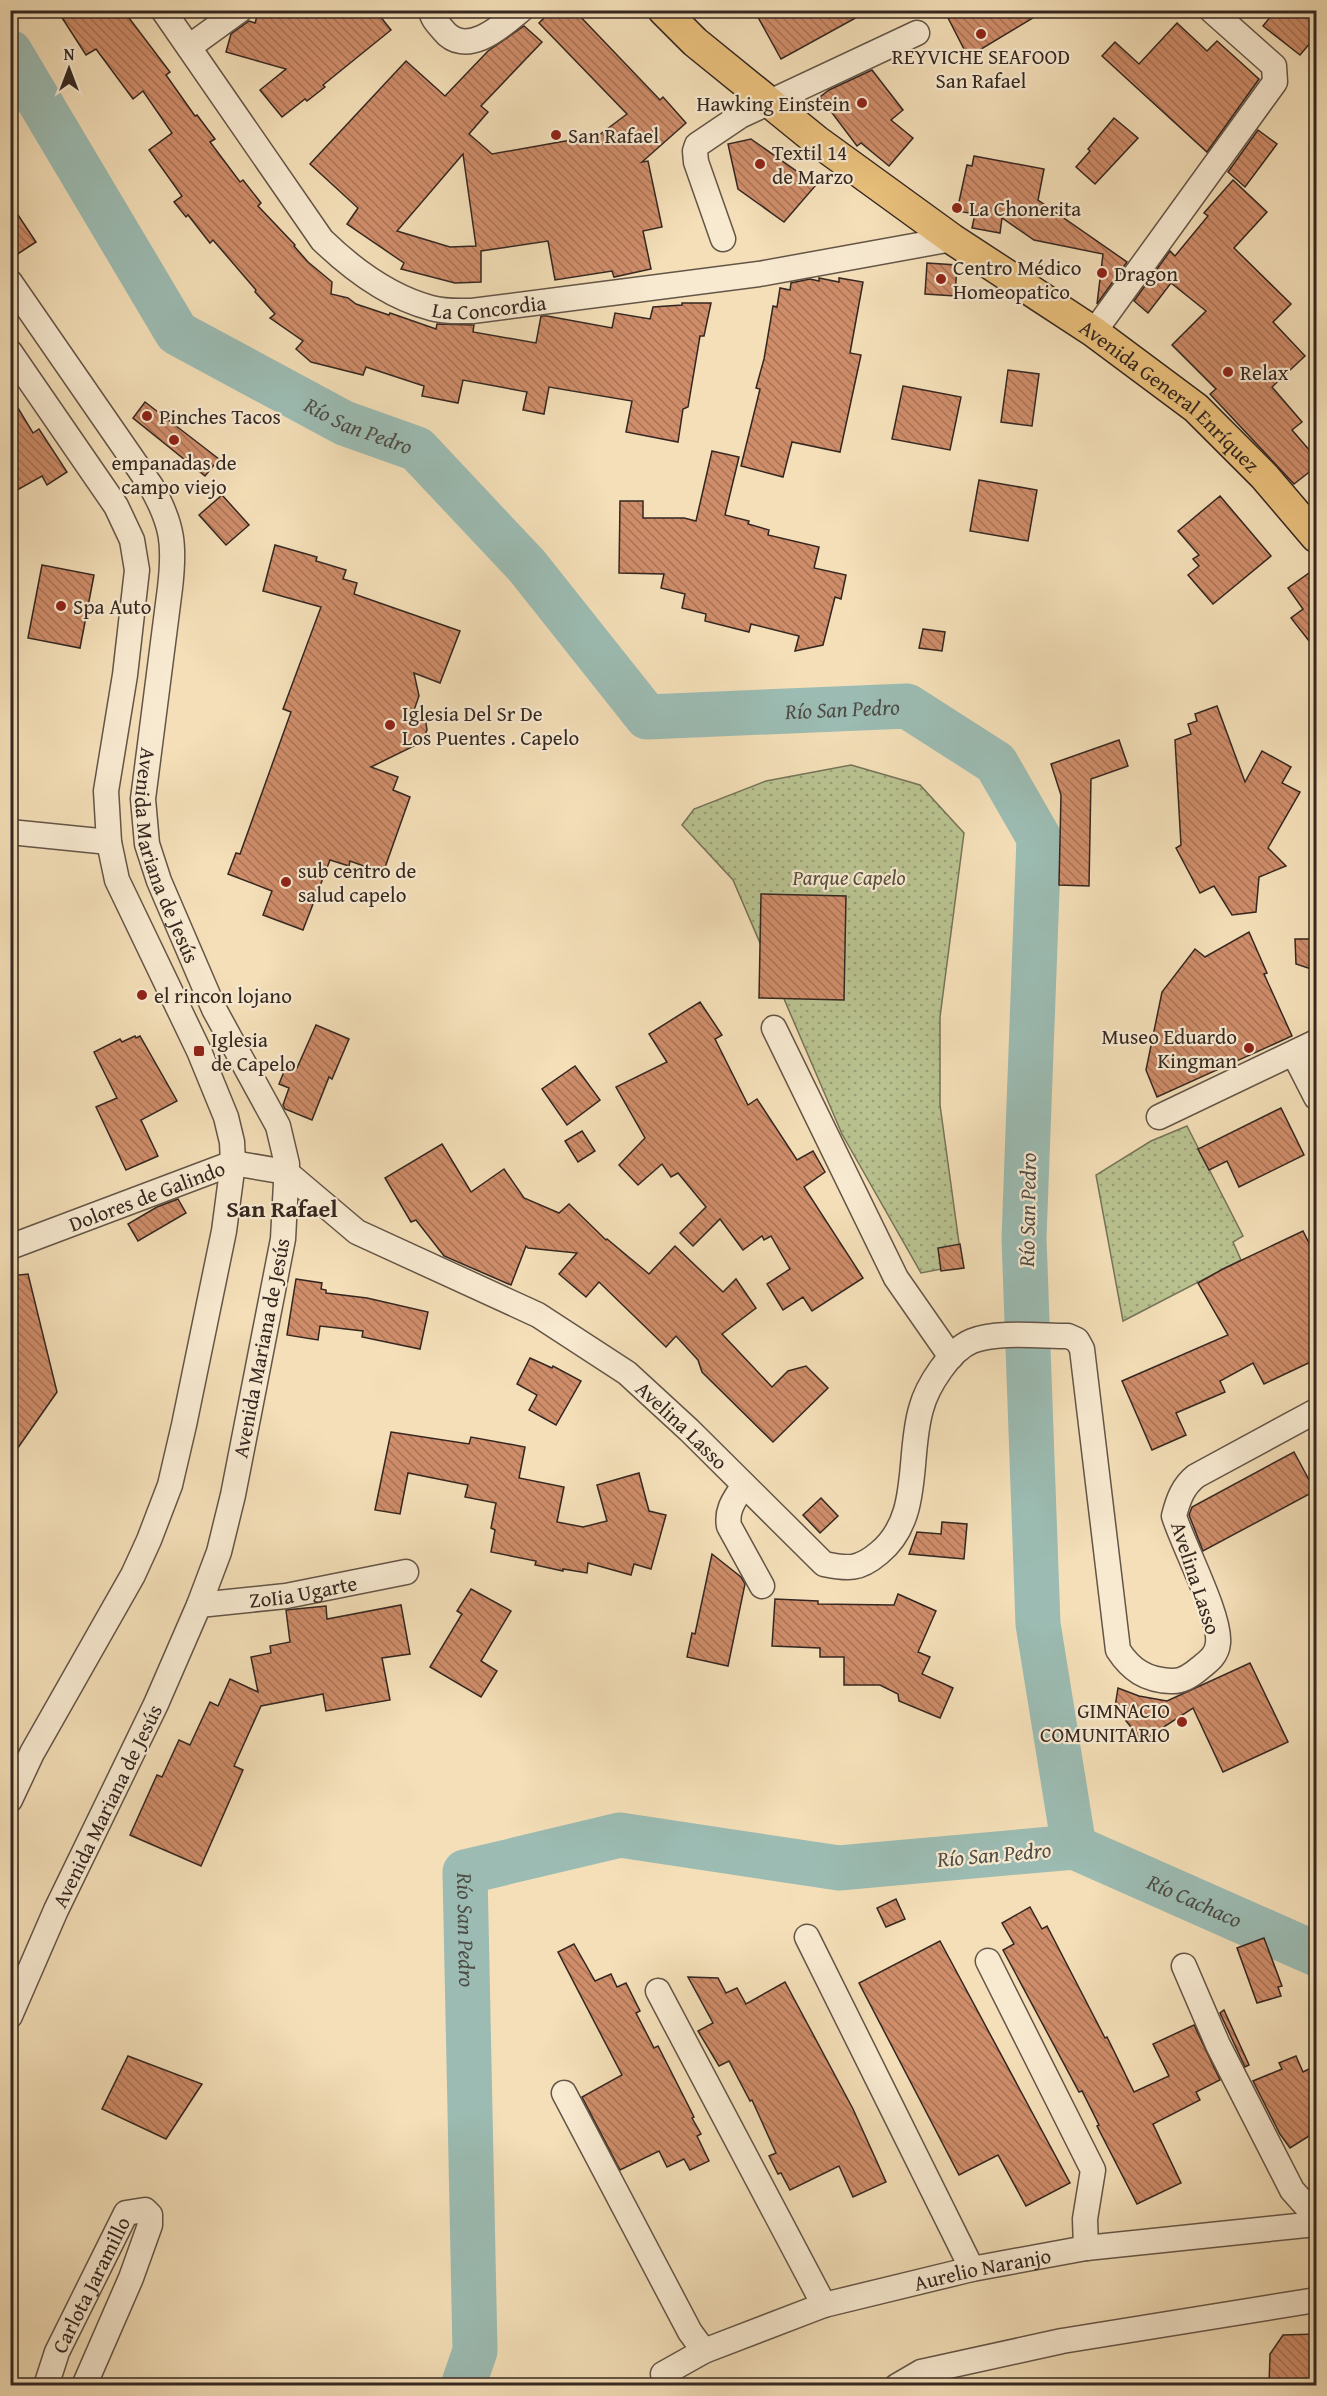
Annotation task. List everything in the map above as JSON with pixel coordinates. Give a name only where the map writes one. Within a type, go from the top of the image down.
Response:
[{"type":"main road","name":"Avenida General Enríquez","points":[[663,10],[695,42],[818,141],[952,239],[1094,332],[1196,408],[1264,476],[1317,537]]},
{"type":"street","name":"La Concordia","points":[[163,10],[322,240],[343,260],[385,289],[431,308],[472,311],[759,274],[952,239]]},
{"type":"street","points":[[189,47],[240,10]]},
{"type":"street","points":[[431,10],[432,16],[449,37],[466,42],[491,35],[521,10]]},
{"type":"street","points":[[1094,332],[1275,82],[1274,66],[1211,10]]},
{"type":"street","points":[[723,239],[696,162],[694,151],[697,145],[740,116],[917,33]]},
{"type":"street","name":"Avenida Mariana de Jesús","points":[[10,282],[151,486],[164,508],[171,528],[173,558],[170,588],[142,799],[147,844],[159,881],[214,1009],[278,1126],[285,1151],[286,1172],[283,1239],[236,1484],[219,1552],[199,1605],[156,1704],[56,1910],[10,2016]]},
{"type":"street","name":"Avenida Mariana de Jesús","points":[[10,352],[116,506],[132,540],[137,570],[126,675],[106,791],[109,842],[117,880],[199,1051],[226,1117],[232,1142],[233,1163],[224,1231],[170,1485],[133,1575],[32,1753],[10,1800]]},
{"type":"street","points":[[132,540],[171,528]]},
{"type":"street","points":[[10,831],[109,842]]},
{"type":"street","points":[[774,1028],[896,1278],[951,1357]]},
{"type":"street","points":[[1159,1117],[1317,1042]]},
{"type":"street","points":[[1294,1054],[1317,1097]]},
{"type":"street","name":"Dolores de Galindo","points":[[10,1247],[233,1163],[286,1172]]},
{"type":"street","name":"Avelina Lasso","points":[[286,1172],[357,1232],[538,1315],[627,1373],[824,1564],[849,1569],[868,1562],[891,1542],[907,1512],[921,1408],[935,1377],[951,1357],[971,1341],[993,1336],[1068,1336],[1077,1340],[1082,1349],[1118,1650],[1129,1667],[1161,1681],[1178,1682],[1195,1672],[1213,1658],[1218,1642],[1212,1612],[1174,1516],[1188,1482],[1317,1411]]},
{"type":"street","points":[[744,1485],[729,1508],[727,1516],[729,1526],[762,1586]]},
{"type":"street","name":"ZoIia Ugarte","points":[[199,1605],[286,1596],[406,1572]]},
{"type":"street","points":[[807,1937],[972,2269]]},
{"type":"street","points":[[988,1961],[1093,2170],[1084,2219],[1086,2248]]},
{"type":"street","points":[[1184,1966],[1218,2045],[1292,2190],[1317,2217]]},
{"type":"street","points":[[658,1991],[824,2305]]},
{"type":"street","points":[[564,2093],[690,2332],[704,2351]]},
{"type":"street","name":"Carlota Jaramillo","points":[[46,2385],[57,2352],[126,2213],[145,2211],[150,2216],[150,2225],[131,2278],[84,2385]]},
{"type":"street","name":"Aurelio Naranjo","points":[[663,2374],[704,2351],[824,2305],[972,2269],[1086,2248],[1317,2224]]},
{"type":"street","points":[[897,2385],[921,2372],[1062,2341],[1317,2300]]},
{"type":"green space","name":"Parque Capelo","points":[[851,765],[920,785],[964,833],[940,1017],[940,1105],[962,1265],[921,1273],[842,1134],[733,880],[682,825],[694,809],[766,781]]},
{"type":"green space","points":[[1187,1126],[1243,1236],[1233,1242],[1241,1260],[1123,1321],[1096,1175],[1151,1141]]},
{"type":"building","points":[[57,10],[123,10],[170,72],[166,75],[195,116],[197,115],[215,139],[210,142],[240,182],[243,180],[261,203],[258,206],[308,262],[332,282],[331,294],[436,329],[437,324],[474,325],[473,332],[536,343],[541,316],[612,328],[615,313],[650,319],[653,307],[682,305],[682,303],[711,303],[704,336],[700,336],[688,407],[683,409],[678,442],[626,432],[632,401],[549,387],[544,414],[523,410],[527,392],[463,380],[458,403],[422,396],[424,386],[366,367],[363,375],[311,362],[296,349],[303,341],[270,318],[275,314],[255,292],[256,290],[213,240],[210,243],[188,215],[186,217],[174,202],[182,196],[149,150],[172,133],[143,91],[133,99],[96,49],[86,55]]},
{"type":"building","points":[[259,10],[375,10],[391,30],[323,85],[325,87],[282,117],[260,90],[286,69],[226,52],[231,34],[249,21],[255,23]]},
{"type":"building","points":[[552,10],[574,10],[660,100],[663,97],[686,123],[642,162],[648,161],[662,227],[643,231],[651,269],[614,277],[612,271],[555,280],[548,241],[481,251],[481,282],[455,283],[401,269],[404,263],[347,224],[358,208],[310,164],[406,61],[445,96],[488,51],[524,26],[542,42],[481,106],[488,112],[469,134],[492,154],[599,135],[627,114],[539,23]],"holes":[[[463,154],[476,246],[450,247],[397,231]]]},
{"type":"building","points":[[754,10],[870,10],[781,59]]},
{"type":"building","name":"REYVICHE SEAFOOD San Rafael","points":[[944,10],[1046,10],[968,57]]},
{"type":"building","points":[[1276,10],[1317,10],[1317,35],[1300,55],[1263,26]]},
{"type":"building","points":[[1177,23],[1207,51],[1217,41],[1259,79],[1207,152],[1102,56],[1115,42],[1139,64]]},
{"type":"building","name":"Hawking Einstein","points":[[872,70],[903,110],[891,120],[913,138],[889,166],[861,143],[857,146],[820,97],[829,90]]},
{"type":"building","points":[[1114,118],[1138,138],[1095,184],[1076,167]]},
{"type":"building","points":[[1258,130],[1277,144],[1245,187],[1228,172]]},
{"type":"building","name":"Textil 14 de Marzo","points":[[751,139],[816,185],[784,222],[738,189],[728,144]]},
{"type":"building","points":[[974,156],[1044,169],[1038,200],[1127,262],[1097,304],[1103,254],[1034,240],[1002,218],[1000,233],[972,228],[975,214],[957,211],[967,165],[972,166]]},
{"type":"building","points":[[1233,180],[1267,212],[1234,248],[1291,304],[1273,322],[1305,356],[1272,387],[1302,422],[1292,430],[1317,459],[1317,466],[1294,484],[1210,394],[1216,389],[1172,345],[1206,311],[1171,283],[1148,313],[1134,301],[1170,251],[1175,256],[1208,216],[1204,213]]},
{"type":"building","points":[[10,203],[36,242],[10,259]]},
{"type":"building","name":"Centro Médico Homeopatico","points":[[927,263],[957,265],[955,296],[925,294]]},
{"type":"building","points":[[819,278],[839,282],[839,278],[863,282],[850,353],[861,355],[840,452],[792,442],[783,477],[741,466],[760,389],[756,388],[764,359],[773,306],[777,307],[780,288],[790,290],[791,283],[810,279],[819,281]]},
{"type":"building","points":[[1008,370],[1039,374],[1032,426],[1001,422]]},
{"type":"building","points":[[903,386],[961,397],[950,450],[892,439]]},
{"type":"building","points":[[10,395],[33,433],[39,429],[67,472],[47,485],[42,476],[10,494]]},
{"type":"building","points":[[145,402],[219,459],[205,476],[133,418]]},
{"type":"building","points":[[712,451],[739,457],[725,515],[749,521],[748,524],[769,530],[768,535],[819,547],[814,568],[846,575],[841,599],[835,597],[823,645],[795,651],[799,636],[751,624],[749,632],[705,621],[706,614],[682,608],[685,594],[661,588],[664,574],[619,573],[620,501],[643,501],[643,518],[684,518],[696,521]]},
{"type":"building","points":[[979,480],[1037,490],[1028,541],[970,531]]},
{"type":"building","points":[[222,495],[249,525],[226,545],[199,515]]},
{"type":"building","points":[[1220,496],[1271,556],[1213,604],[1188,575],[1199,566],[1193,559],[1199,555],[1178,531]]},
{"type":"building","points":[[275,545],[317,557],[316,561],[346,570],[343,579],[357,583],[354,594],[460,631],[440,683],[414,673],[419,696],[413,713],[425,717],[427,730],[422,742],[371,767],[398,777],[393,790],[410,797],[383,873],[350,861],[349,866],[330,860],[303,930],[263,915],[272,891],[228,874],[236,853],[240,854],[291,712],[283,709],[321,607],[263,591]]},
{"type":"building","name":"Spa Auto","points":[[42,565],[94,575],[80,648],[28,638]]},
{"type":"building","points":[[1309,573],[1317,583],[1317,651],[1291,618],[1303,609],[1288,588]]},
{"type":"building","points":[[923,629],[945,632],[942,651],[919,648]]},
{"type":"building","points":[[1217,706],[1245,782],[1262,751],[1291,767],[1282,783],[1300,792],[1268,848],[1286,866],[1259,877],[1256,912],[1232,915],[1214,886],[1200,893],[1176,848],[1181,845],[1175,740],[1191,734],[1188,724],[1197,721],[1195,714]]},
{"type":"building","points":[[1119,740],[1128,766],[1091,779],[1089,886],[1059,885],[1061,795],[1051,764]]},
{"type":"building","points":[[761,894],[846,896],[844,1000],[759,998]]},
{"type":"building","points":[[1249,932],[1267,973],[1264,974],[1292,1036],[1157,1097],[1146,1070],[1162,992],[1195,949],[1205,957]]},
{"type":"building","points":[[1295,939],[1317,939],[1317,971],[1296,964]]},
{"type":"building","points":[[700,1002],[722,1035],[715,1039],[748,1105],[757,1099],[797,1160],[813,1151],[825,1172],[804,1187],[863,1278],[812,1311],[803,1297],[783,1310],[767,1284],[790,1269],[771,1236],[764,1240],[762,1236],[743,1250],[720,1219],[693,1246],[680,1233],[706,1207],[678,1173],[671,1177],[662,1164],[638,1185],[619,1165],[645,1138],[616,1087],[667,1062],[649,1034]]},
{"type":"building","points":[[316,1025],[349,1039],[332,1079],[329,1077],[312,1120],[285,1109],[283,1105],[289,1088],[279,1084],[287,1064],[297,1068]]},
{"type":"building","points":[[135,1036],[136,1038],[140,1036],[177,1101],[141,1120],[158,1156],[126,1170],[96,1107],[117,1098],[94,1052],[120,1039],[122,1042]]},
{"type":"building","points":[[575,1066],[600,1100],[567,1125],[542,1089]]},
{"type":"building","points":[[1281,1108],[1304,1155],[1239,1187],[1227,1161],[1209,1170],[1198,1149]]},
{"type":"building","points":[[582,1131],[595,1151],[578,1162],[565,1141]]},
{"type":"building","points":[[442,1144],[471,1192],[504,1169],[524,1198],[559,1213],[569,1204],[606,1240],[649,1274],[675,1246],[723,1292],[736,1279],[756,1308],[722,1334],[772,1387],[788,1371],[806,1366],[828,1388],[773,1442],[702,1372],[698,1360],[676,1336],[666,1347],[599,1282],[586,1297],[559,1274],[577,1253],[526,1246],[511,1285],[444,1256],[416,1220],[411,1222],[385,1178]]},
{"type":"building","points":[[178,1199],[186,1213],[138,1241],[128,1224],[157,1207]]},
{"type":"building","points":[[1303,1231],[1317,1259],[1317,1359],[1264,1384],[1253,1363],[1220,1381],[1225,1392],[1176,1413],[1186,1435],[1152,1450],[1122,1381],[1228,1335],[1198,1283]]},
{"type":"building","points":[[960,1244],[964,1268],[941,1271],[938,1248]]},
{"type":"building","points":[[28,1274],[57,1392],[10,1459],[10,1276]]},
{"type":"building","points":[[296,1279],[322,1283],[321,1289],[326,1290],[326,1293],[367,1298],[428,1312],[420,1349],[362,1337],[363,1331],[320,1326],[318,1340],[287,1335]]},
{"type":"building","points":[[530,1358],[552,1368],[553,1366],[581,1381],[556,1425],[529,1410],[537,1395],[517,1384]]},
{"type":"building","points":[[391,1432],[469,1444],[471,1437],[525,1447],[519,1478],[564,1487],[557,1522],[583,1527],[607,1521],[597,1485],[639,1473],[649,1511],[666,1515],[651,1569],[634,1564],[631,1575],[588,1563],[587,1573],[563,1569],[563,1571],[535,1565],[536,1561],[491,1552],[495,1530],[491,1528],[496,1503],[465,1497],[468,1485],[408,1473],[400,1514],[375,1510]]},
{"type":"building","points":[[1294,1452],[1315,1491],[1203,1551],[1189,1515],[1192,1507]]},
{"type":"building","points":[[821,1498],[838,1516],[820,1533],[803,1515]]},
{"type":"building","points":[[942,1522],[967,1524],[964,1559],[909,1554],[917,1532],[941,1534]]},
{"type":"building","points":[[712,1554],[741,1577],[745,1584],[728,1666],[687,1657],[692,1633],[695,1634]]},
{"type":"building","points":[[471,1589],[511,1611],[481,1661],[497,1671],[481,1697],[430,1667],[462,1614],[457,1611]]},
{"type":"building","points":[[898,1594],[936,1611],[918,1652],[930,1657],[922,1674],[953,1688],[940,1718],[899,1701],[898,1694],[880,1685],[844,1685],[844,1657],[820,1657],[820,1648],[772,1646],[775,1599],[818,1601],[818,1604],[894,1605]]},
{"type":"building","points":[[401,1605],[410,1654],[382,1658],[390,1700],[326,1711],[323,1694],[261,1706],[234,1766],[243,1770],[201,1866],[130,1835],[157,1775],[162,1777],[179,1740],[190,1745],[210,1702],[218,1706],[230,1679],[258,1692],[251,1657],[271,1653],[270,1646],[290,1642],[286,1610],[326,1606],[327,1619]]},
{"type":"building","points":[[1250,1663],[1288,1742],[1223,1772],[1193,1708],[1142,1741],[1115,1707],[1118,1688],[1139,1696],[1167,1701]]},
{"type":"building","points":[[896,1899],[905,1919],[886,1927],[877,1908]]},
{"type":"building","points":[[1030,1907],[1042,1929],[1047,1926],[1134,2092],[1169,2076],[1153,2044],[1194,2025],[1220,2080],[1196,2092],[1200,2100],[1153,2124],[1181,2183],[1137,2204],[1097,2126],[1099,2125],[1082,2091],[1079,2092],[1003,1950],[1014,1944],[1002,1923]]},
{"type":"building","points":[[1264,1938],[1282,1986],[1278,1987],[1281,1996],[1257,2003],[1237,1948]]},
{"type":"building","points":[[940,1941],[1070,2183],[1026,2206],[998,2155],[959,2175],[859,1983]]},
{"type":"building","points":[[574,1944],[595,1981],[611,1974],[617,1987],[626,1983],[640,2011],[636,2013],[654,2048],[658,2046],[694,2117],[692,2118],[701,2134],[697,2136],[709,2161],[690,2170],[684,2159],[667,2167],[659,2151],[620,2170],[582,2097],[622,2075],[558,1952]]},
{"type":"building","points":[[688,1977],[718,1978],[726,1993],[737,1988],[746,2004],[785,1982],[853,2109],[886,2182],[853,2197],[839,2166],[790,2190],[781,2173],[778,2174],[769,2156],[776,2153],[752,2100],[750,2101],[729,2061],[719,2066],[698,2031],[713,2023]]},
{"type":"building","points":[[1224,2010],[1249,2065],[1245,2067],[1220,2013]]},
{"type":"building","points":[[128,2056],[202,2084],[166,2139],[102,2109]]},
{"type":"building","points":[[1296,2056],[1303,2072],[1317,2065],[1317,2131],[1290,2148],[1280,2134],[1253,2081],[1282,2069],[1279,2063]]},
{"type":"building","points":[[1317,2334],[1317,2385],[1269,2385],[1270,2354],[1283,2335]]},
{"type":"waterway","name":"Río San Pedro","points":[[10,52],[177,333],[344,423],[417,449],[527,566],[647,717],[907,706],[996,763],[1039,838],[1024,1238],[1038,1624],[1074,1847],[839,1868],[620,1835],[465,1872],[475,2351],[463,2386]]},
{"type":"waterway","name":"Río Cachaco","points":[[1074,1847],[1316,1954]]},
{"type":"place","name":"REYVICHE SEAFOOD San Rafael","points":[[981,34]]},
{"type":"place","name":"Hawking Einstein","points":[[862,103]]},
{"type":"place","name":"San Rafael","points":[[556,135]]},
{"type":"place","name":"Textil 14 de Marzo","points":[[760,164]]},
{"type":"place","name":"La Chonerita","points":[[957,208]]},
{"type":"place","name":"Dragon","points":[[1102,273]]},
{"type":"place","name":"Centro Médico Homeopatico","points":[[941,279]]},
{"type":"place","name":"Relax","points":[[1228,372]]},
{"type":"place","name":"Pinches Tacos","points":[[147,416]]},
{"type":"place","name":"empanadas de campo viejo","points":[[174,440]]},
{"type":"place","name":"Spa Auto","points":[[61,606]]},
{"type":"place","name":"Iglesia Del Sr De Los Puentes . Capelo","points":[[390,725]]},
{"type":"place","name":"sub centro de salud capelo","points":[[286,882]]},
{"type":"place","name":"el rincon lojano","points":[[142,995]]},
{"type":"place","name":"Museo Eduardo Kingman","points":[[1249,1048]]},
{"type":"place","name":"Iglesia de Capelo","points":[[199,1051]]},
{"type":"place","name":"GIMNACIO COMUNITARIO","points":[[1182,1722]]},
{"type":"district","name":"San Rafael","points":[[282,1208]]}]
